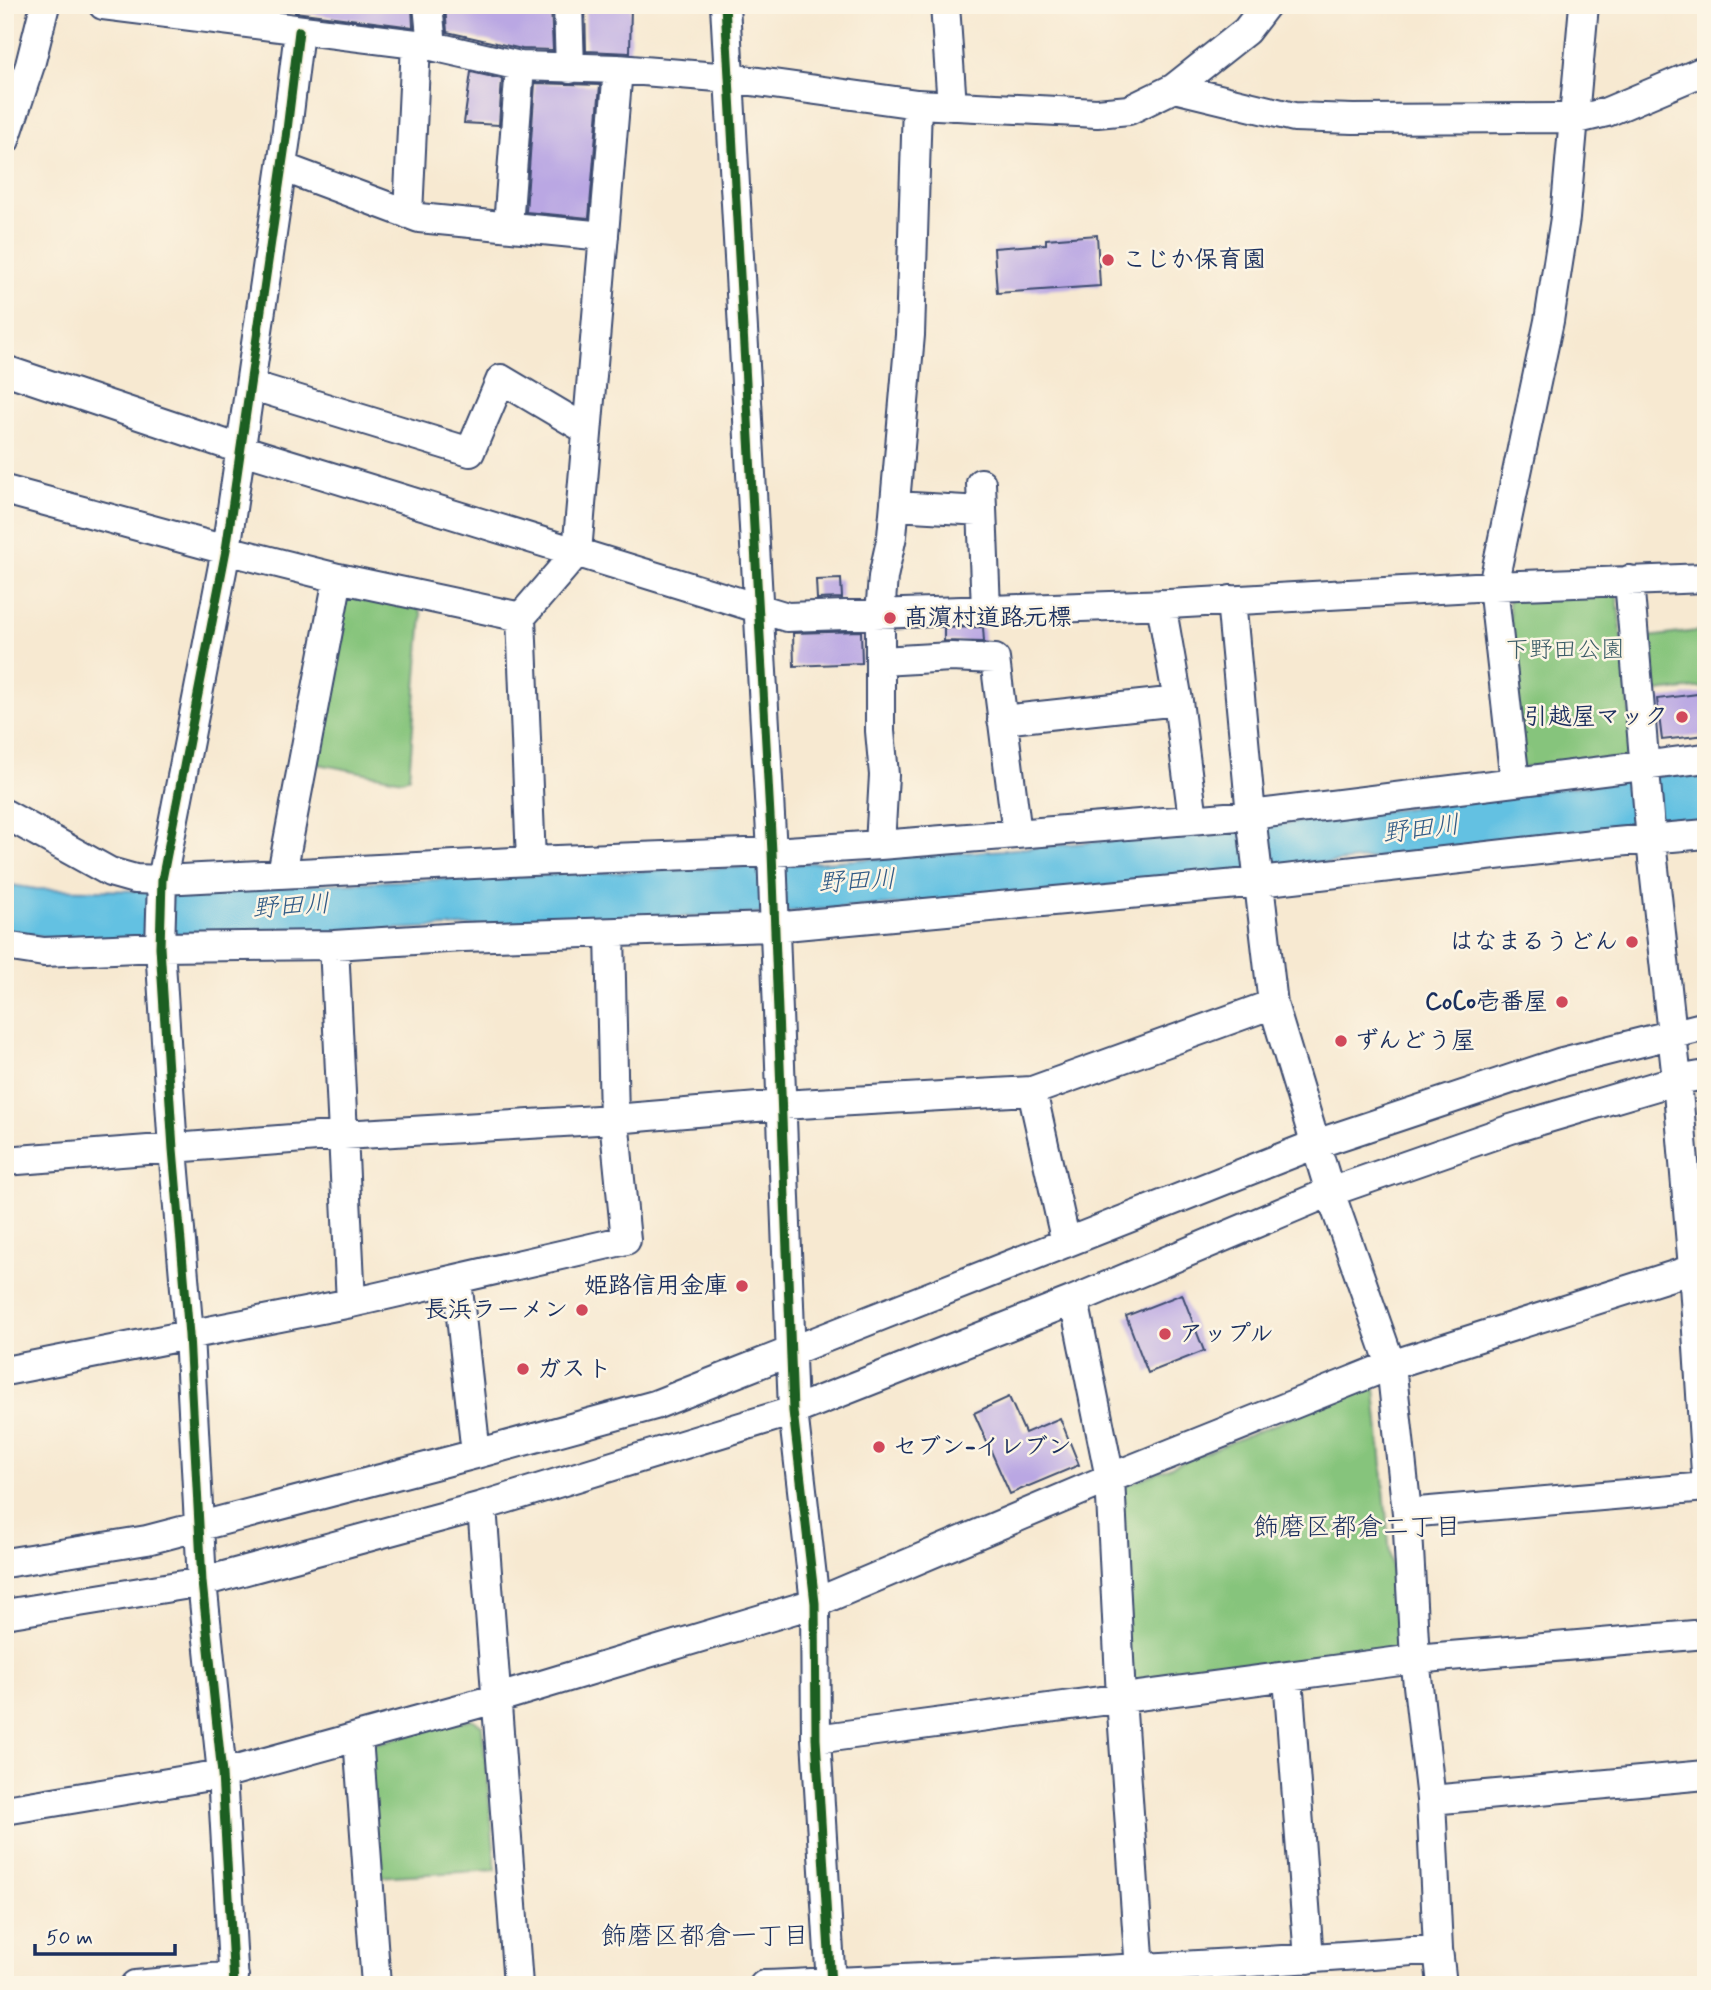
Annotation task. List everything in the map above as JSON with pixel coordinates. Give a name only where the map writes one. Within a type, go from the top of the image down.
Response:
[{"type":"street","points":[[5,141],[30,65],[45,5]]},
{"type":"street","points":[[103,5],[424,45],[520,66],[618,69],[730,78],[918,104],[1097,113],[1129,110],[1174,88],[1246,31],[1266,5]]},
{"type":"street","points":[[408,214],[428,5]]},
{"type":"street","points":[[568,5],[570,69]]},
{"type":"street","points":[[725,5],[772,852],[793,1411],[815,1602],[816,1739],[830,1983]]},
{"type":"street","points":[[945,5],[952,106]]},
{"type":"street","points":[[1515,782],[1493,586],[1549,321],[1565,218],[1584,5]]},
{"type":"street","points":[[135,1985],[234,1980],[222,1774],[201,1569],[189,1335],[173,1149],[160,947],[162,880],[226,550],[282,167],[299,31]]},
{"type":"street","points":[[508,226],[520,66]]},
{"type":"street","points":[[531,861],[521,617],[577,552],[618,69]]},
{"type":"street","points":[[1174,88],[1294,117],[1574,120],[1607,112],[1706,70]]},
{"type":"street","points":[[880,845],[884,775],[880,732],[880,614],[883,577],[892,536],[910,335],[918,104]]},
{"type":"street","points":[[282,167],[418,218],[604,236]]},
{"type":"street","points":[[5,370],[240,449],[787,617],[1161,604],[1493,586],[1706,578]]},
{"type":"street","points":[[250,385],[470,452],[501,379],[587,429]]},
{"type":"street","points":[[5,490],[338,578],[521,617]]},
{"type":"street","points":[[895,506],[981,497],[986,609]]},
{"type":"street","points":[[282,873],[338,578]]},
{"type":"street","points":[[1629,580],[1651,841],[1700,1266],[1706,1473]]},
{"type":"street","points":[[1231,600],[1251,815],[1273,1004],[1330,1192],[1391,1365],[1407,1513],[1415,1659],[1431,1800],[1442,1985]]},
{"type":"street","points":[[1161,604],[1178,701],[1193,820]]},
{"type":"street","points":[[881,661],[951,657],[995,659],[1017,834]]},
{"type":"street","points":[[1002,720],[1178,701]]},
{"type":"street","points":[[5,814],[110,872],[135,878],[162,880],[880,845],[1251,815],[1706,758]]},
{"type":"street","points":[[5,946],[44,953],[160,947],[334,945],[463,937],[775,927],[1259,882],[1706,834]]},
{"type":"street","points":[[5,1371],[351,1303],[626,1240],[614,1119],[610,933]]},
{"type":"street","points":[[334,945],[351,1303]]},
{"type":"street","points":[[5,1161],[781,1105],[1032,1091],[1273,1004]]},
{"type":"street","points":[[5,1563],[148,1540],[655,1405],[1316,1144],[1562,1062],[1706,1026]]},
{"type":"street","points":[[5,1614],[482,1506],[793,1411],[1074,1300],[1330,1192],[1511,1129],[1677,1080],[1706,1075]]},
{"type":"street","points":[[1032,1091],[1066,1242]]},
{"type":"street","points":[[5,1810],[222,1774],[495,1699],[815,1602],[1110,1478],[1391,1365],[1700,1266]]},
{"type":"street","points":[[457,1280],[476,1454]]},
{"type":"street","points":[[1074,1300],[1110,1478],[1121,1698],[1141,1977]]},
{"type":"street","points":[[1407,1513],[1706,1488]]},
{"type":"street","points":[[482,1506],[518,1985]]},
{"type":"street","points":[[816,1739],[1415,1659],[1706,1634]]},
{"type":"street","points":[[1288,1677],[1309,1959]]},
{"type":"street","points":[[358,1737],[376,1985]]},
{"type":"street","points":[[1431,1800],[1706,1775]]},
{"type":"street","points":[[764,1985],[1141,1977],[1309,1959],[1438,1949]]},
{"type":"green space","name":"下野田公園","points":[[1606,590],[1617,596],[1634,749],[1624,759],[1522,767],[1508,596]]},
{"type":"green space","points":[[353,592],[417,605],[422,615],[409,777],[402,780],[313,763],[343,598]]},
{"type":"green space","points":[[1706,630],[1706,687],[1645,693],[1640,638]]},
{"type":"green space","points":[[1368,1386],[1375,1389],[1398,1644],[1393,1649],[1136,1682],[1128,1674],[1120,1495],[1127,1485]]},
{"type":"green space","points":[[472,1719],[482,1725],[496,1870],[376,1877],[366,1754],[374,1744]]},
{"type":"water","name":"野田川","points":[[1706,770],[1706,823],[1009,897],[751,914],[143,940],[66,940],[5,931],[5,884],[36,889],[147,891],[747,867],[1004,850],[1259,827]]},
{"type":"building","points":[[295,5],[412,5],[413,27],[295,12]]},
{"type":"building","points":[[445,5],[551,5],[553,50],[522,49],[447,32]]},
{"type":"building","points":[[585,5],[631,5],[630,53],[586,51]]},
{"type":"building","points":[[471,72],[502,79],[499,125],[464,123]]},
{"type":"building","points":[[535,83],[600,85],[589,218],[526,212]]},
{"type":"building","points":[[1097,235],[1100,286],[997,293],[994,248],[1046,244],[1046,239]]},
{"type":"building","points":[[841,579],[842,598],[817,599],[816,580]]},
{"type":"building","points":[[983,627],[984,642],[944,641],[944,628]]},
{"type":"building","points":[[861,631],[862,663],[794,666],[793,633]]},
{"type":"building","name":"引越屋マック","points":[[1706,693],[1706,735],[1662,740],[1657,699]]},
{"type":"building","name":"アップル","points":[[1182,1294],[1204,1351],[1148,1373],[1126,1316]]},
{"type":"building","points":[[1009,1397],[1025,1433],[1060,1418],[1079,1465],[1010,1494],[974,1413]]},
{"type":"cycle path","points":[[725,5],[772,852],[793,1411],[815,1603],[816,1739],[831,1985]]},
{"type":"cycle path","points":[[234,1985],[222,1774],[202,1582],[189,1335],[173,1149],[160,947],[162,880],[226,550],[299,31]]},
{"type":"place","name":"こじか保育園","points":[[1108,260]]},
{"type":"place","name":"髙濵村道路元標","points":[[890,618]]},
{"type":"place","name":"引越屋マック","points":[[1682,717]]},
{"type":"place","name":"はなまるうどん","points":[[1632,942]]},
{"type":"place","name":"CoCo壱番屋","points":[[1562,1002]]},
{"type":"place","name":"ずんどう屋","points":[[1341,1041]]},
{"type":"place","name":"姫路信用金庫","points":[[742,1286]]},
{"type":"place","name":"長浜ラーメン","points":[[582,1310]]},
{"type":"place","name":"アップル","points":[[1165,1334]]},
{"type":"place","name":"ガスト","points":[[523,1369]]},
{"type":"place","name":"セブン-イレブン","points":[[879,1447]]},
{"type":"district","name":"飾磨区都倉二丁目","points":[[1357,1528]]},
{"type":"district","name":"飾磨区都倉一丁目","points":[[705,1937]]}]
